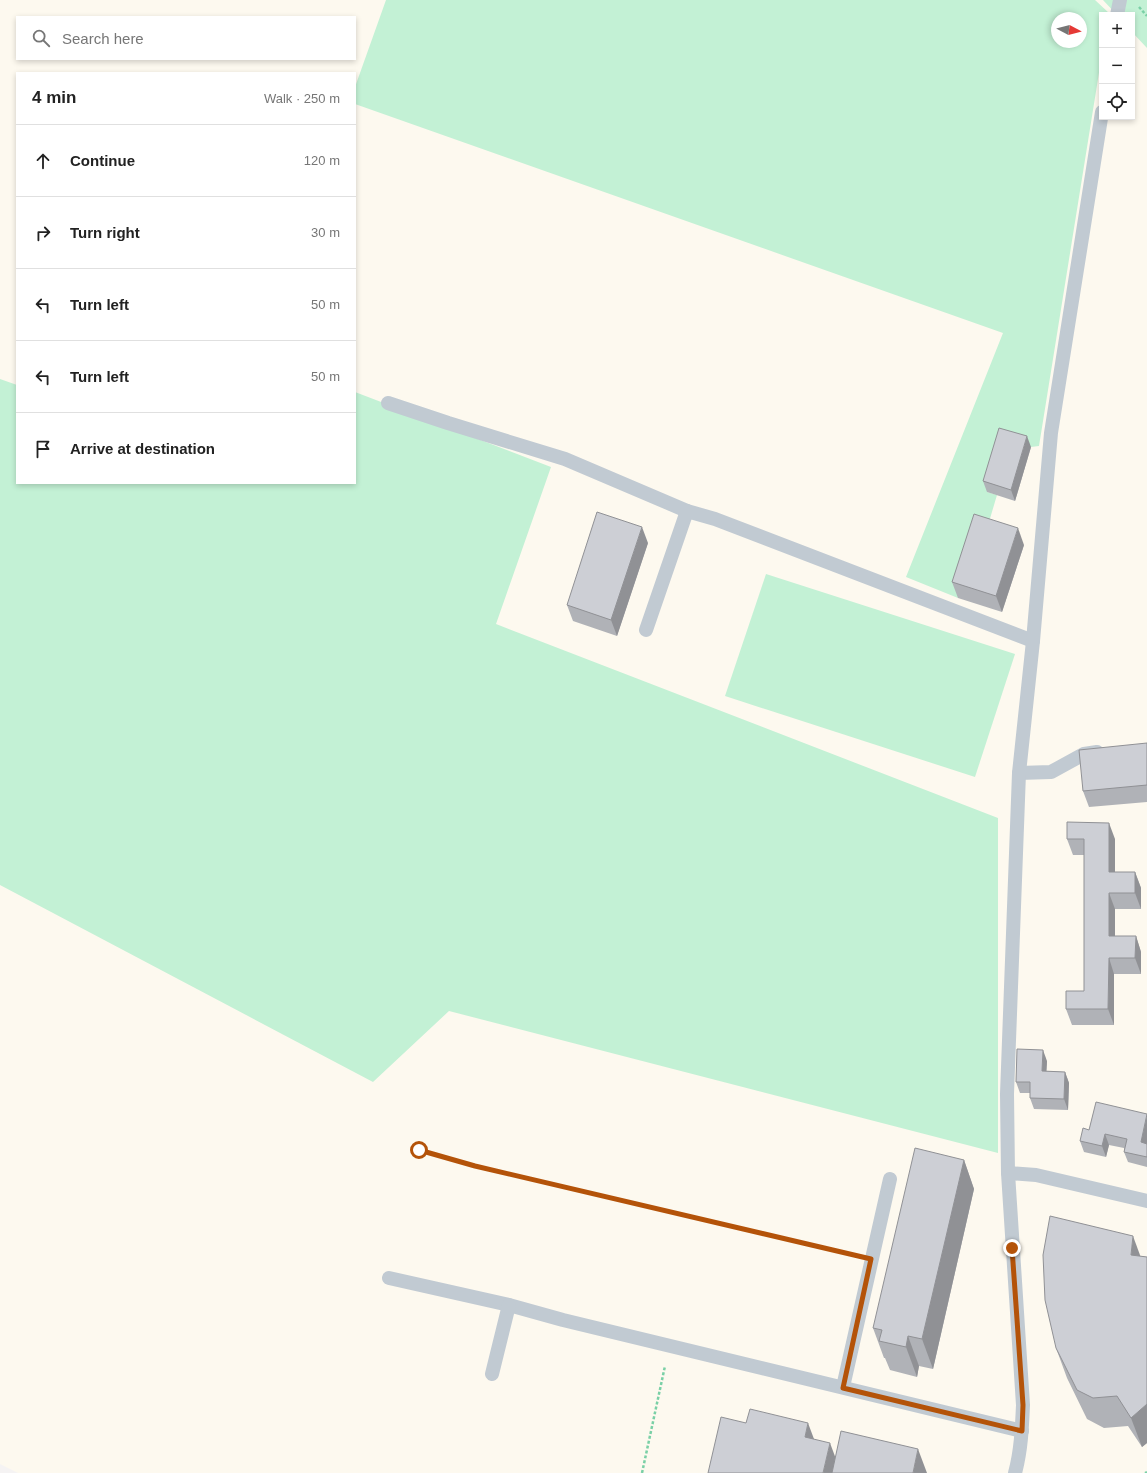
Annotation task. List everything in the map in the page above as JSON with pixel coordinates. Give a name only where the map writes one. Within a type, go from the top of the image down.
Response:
[{"type":"lane","points":[[1118,12],[1120,0]]},
{"type":"lane","points":[[1015,1473],[1022,1431],[1023,1405],[1008,1173],[1007,1094],[1019,773],[1033,641],[1051,434],[1101,120]]},
{"type":"lane","points":[[388,403],[455,426],[565,459],[687,511],[715,519],[1033,641]]},
{"type":"lane","points":[[646,630],[687,511]]},
{"type":"lane","points":[[1019,773],[1051,772],[1084,754],[1108,752]]},
{"type":"lane","points":[[1008,1173],[1036,1174],[1147,1201]]},
{"type":"lane","points":[[843,1388],[890,1178]]},
{"type":"lane","points":[[389,1278],[509,1305],[670,1346],[1022,1431]]},
{"type":"lane","points":[[492,1374],[509,1305]]},
{"type":"path","points":[[419,1150],[475,1166],[871,1259]]},
{"type":"path","points":[[642,1473],[670,1346]]},
{"type":"shaded area","points":[[0,0],[1147,0],[1147,1473],[18,1473],[0,1464]]},
{"type":"green space","points":[[386,0],[1095,0],[1108,12],[1099,12],[1099,73],[1039,446],[1031,447],[1003,439],[987,492],[997,495],[986,532],[980,531],[958,598],[906,577],[1003,333],[356,104],[356,84]]},
{"type":"green space","points":[[1103,0],[1147,0],[1147,48],[1135,35],[1135,12],[1114,12]]},
{"type":"green space","points":[[0,379],[16,385],[16,484],[356,484],[356,392],[551,467],[496,624],[998,818],[998,1153],[449,1011],[373,1082],[0,885]]},
{"type":"green space","points":[[766,574],[1015,654],[975,777],[725,696]]},
{"type":"building","points":[[999,428],[1027,436],[1011,490],[983,481]]},
{"type":"building","points":[[597,512],[642,527],[611,620],[567,605]]},
{"type":"building","points":[[974,514],[1018,528],[996,596],[952,582]]},
{"type":"building","points":[[1147,743],[1147,785],[1083,791],[1079,750]]},
{"type":"building","points":[[1067,822],[1109,823],[1109,872],[1135,872],[1135,893],[1109,893],[1109,936],[1136,936],[1135,958],[1109,958],[1108,1009],[1066,1009],[1066,991],[1084,991],[1084,839],[1067,839]]},
{"type":"building","points":[[1017,1049],[1043,1050],[1042,1071],[1065,1072],[1064,1099],[1030,1098],[1030,1082],[1016,1082]]},
{"type":"building","points":[[1096,1102],[1147,1114],[1141,1142],[1147,1144],[1147,1157],[1124,1152],[1127,1139],[1105,1134],[1102,1146],[1080,1141],[1083,1128],[1089,1130]]},
{"type":"building","points":[[915,1148],[964,1160],[922,1339],[908,1336],[906,1347],[879,1341],[882,1330],[873,1328]]},
{"type":"building","points":[[1050,1216],[1133,1236],[1131,1255],[1147,1257],[1147,1404],[1131,1418],[1117,1396],[1093,1398],[1077,1390],[1056,1348],[1045,1300],[1043,1255]]},
{"type":"building","points":[[750,1409],[808,1423],[805,1437],[830,1443],[823,1473],[708,1473],[721,1417],[746,1423]]},
{"type":"building","points":[[841,1431],[918,1449],[913,1473],[832,1473]]},
{"type":"route","points":[[419,1150],[475,1166],[871,1259],[843,1388],[1022,1431],[1023,1405],[1012,1248]]}]
